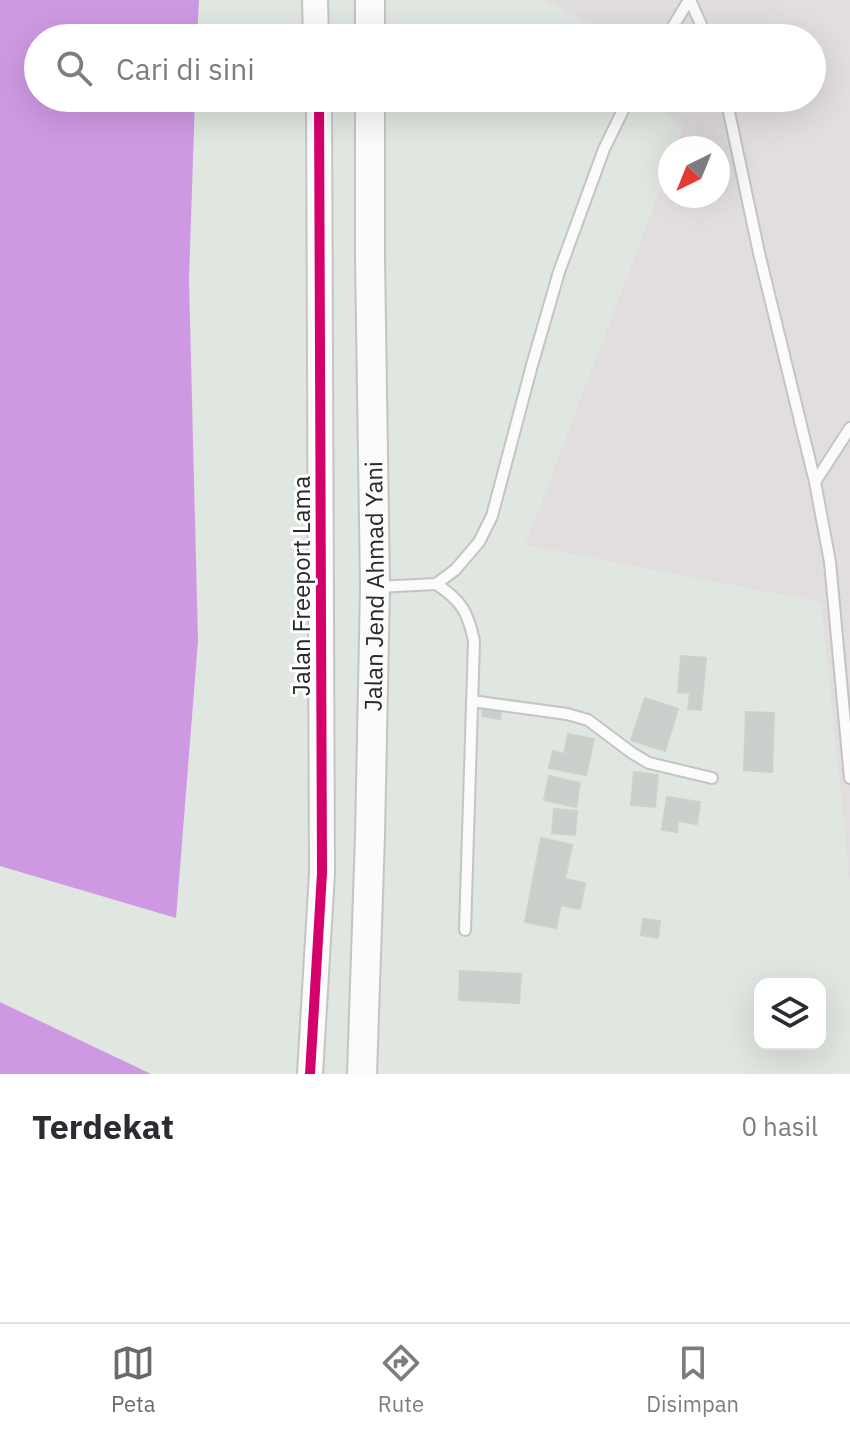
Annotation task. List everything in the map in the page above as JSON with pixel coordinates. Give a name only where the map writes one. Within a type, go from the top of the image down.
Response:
[{"type":"main road","points":[[370,0],[370,24]]},
{"type":"main road","name":"Jalan Jend Ahmad Yani","points":[[362,1074],[375,587],[370,112]]},
{"type":"street","points":[[315,0],[316,24]]},
{"type":"street","name":"Jalan Freeport Lama","points":[[310,1074],[322,873],[319,112]]},
{"type":"lane","points":[[674,24],[689,0]]},
{"type":"lane","points":[[689,0],[700,24]]},
{"type":"lane","points":[[375,587],[436,584],[455,570],[479,542],[492,516],[559,272],[604,149],[622,112]]},
{"type":"lane","points":[[729,112],[759,253],[815,482],[830,562],[850,778]]},
{"type":"lane","points":[[815,482],[850,428]]},
{"type":"lane","points":[[436,584],[453,595],[470,622],[474,641],[465,930]]},
{"type":"lane","points":[[472,701],[567,714],[588,720],[649,763],[712,778]]},
{"type":"shaded area","points":[[0,0],[199,0],[198,24],[24,24],[24,112],[195,112],[189,280],[198,641],[176,918],[0,866]]},
{"type":"shaded area","points":[[545,0],[850,0],[850,883],[821,602],[525,545],[658,196],[658,208],[730,208],[730,136],[681,136],[684,127],[662,112],[826,112],[826,24],[588,24]]},
{"type":"shaded area","points":[[0,1002],[151,1074],[0,1074]]},
{"type":"building","points":[[681,656],[706,658],[701,710],[688,709],[690,693],[678,692]]},
{"type":"building","points":[[645,698],[678,709],[665,751],[631,740]]},
{"type":"building","points":[[483,703],[502,706],[500,719],[482,716]]},
{"type":"building","points":[[746,712],[774,713],[772,772],[744,770]]},
{"type":"building","points":[[568,734],[594,739],[586,775],[549,768],[553,751],[564,754]]},
{"type":"building","points":[[634,772],[658,775],[655,807],[631,805]]},
{"type":"building","points":[[549,776],[580,783],[576,807],[544,800]]},
{"type":"building","points":[[667,797],[700,802],[697,824],[678,821],[677,832],[662,830]]},
{"type":"building","points":[[554,809],[577,811],[575,835],[552,833]]},
{"type":"building","points":[[541,838],[572,845],[565,879],[585,883],[580,909],[561,905],[556,928],[525,922]]},
{"type":"building","points":[[643,919],[660,921],[658,938],[641,935]]},
{"type":"building","points":[[460,971],[521,974],[519,1003],[459,1000]]},
{"type":"cycle path","points":[[310,1074],[322,873],[319,112]]}]
